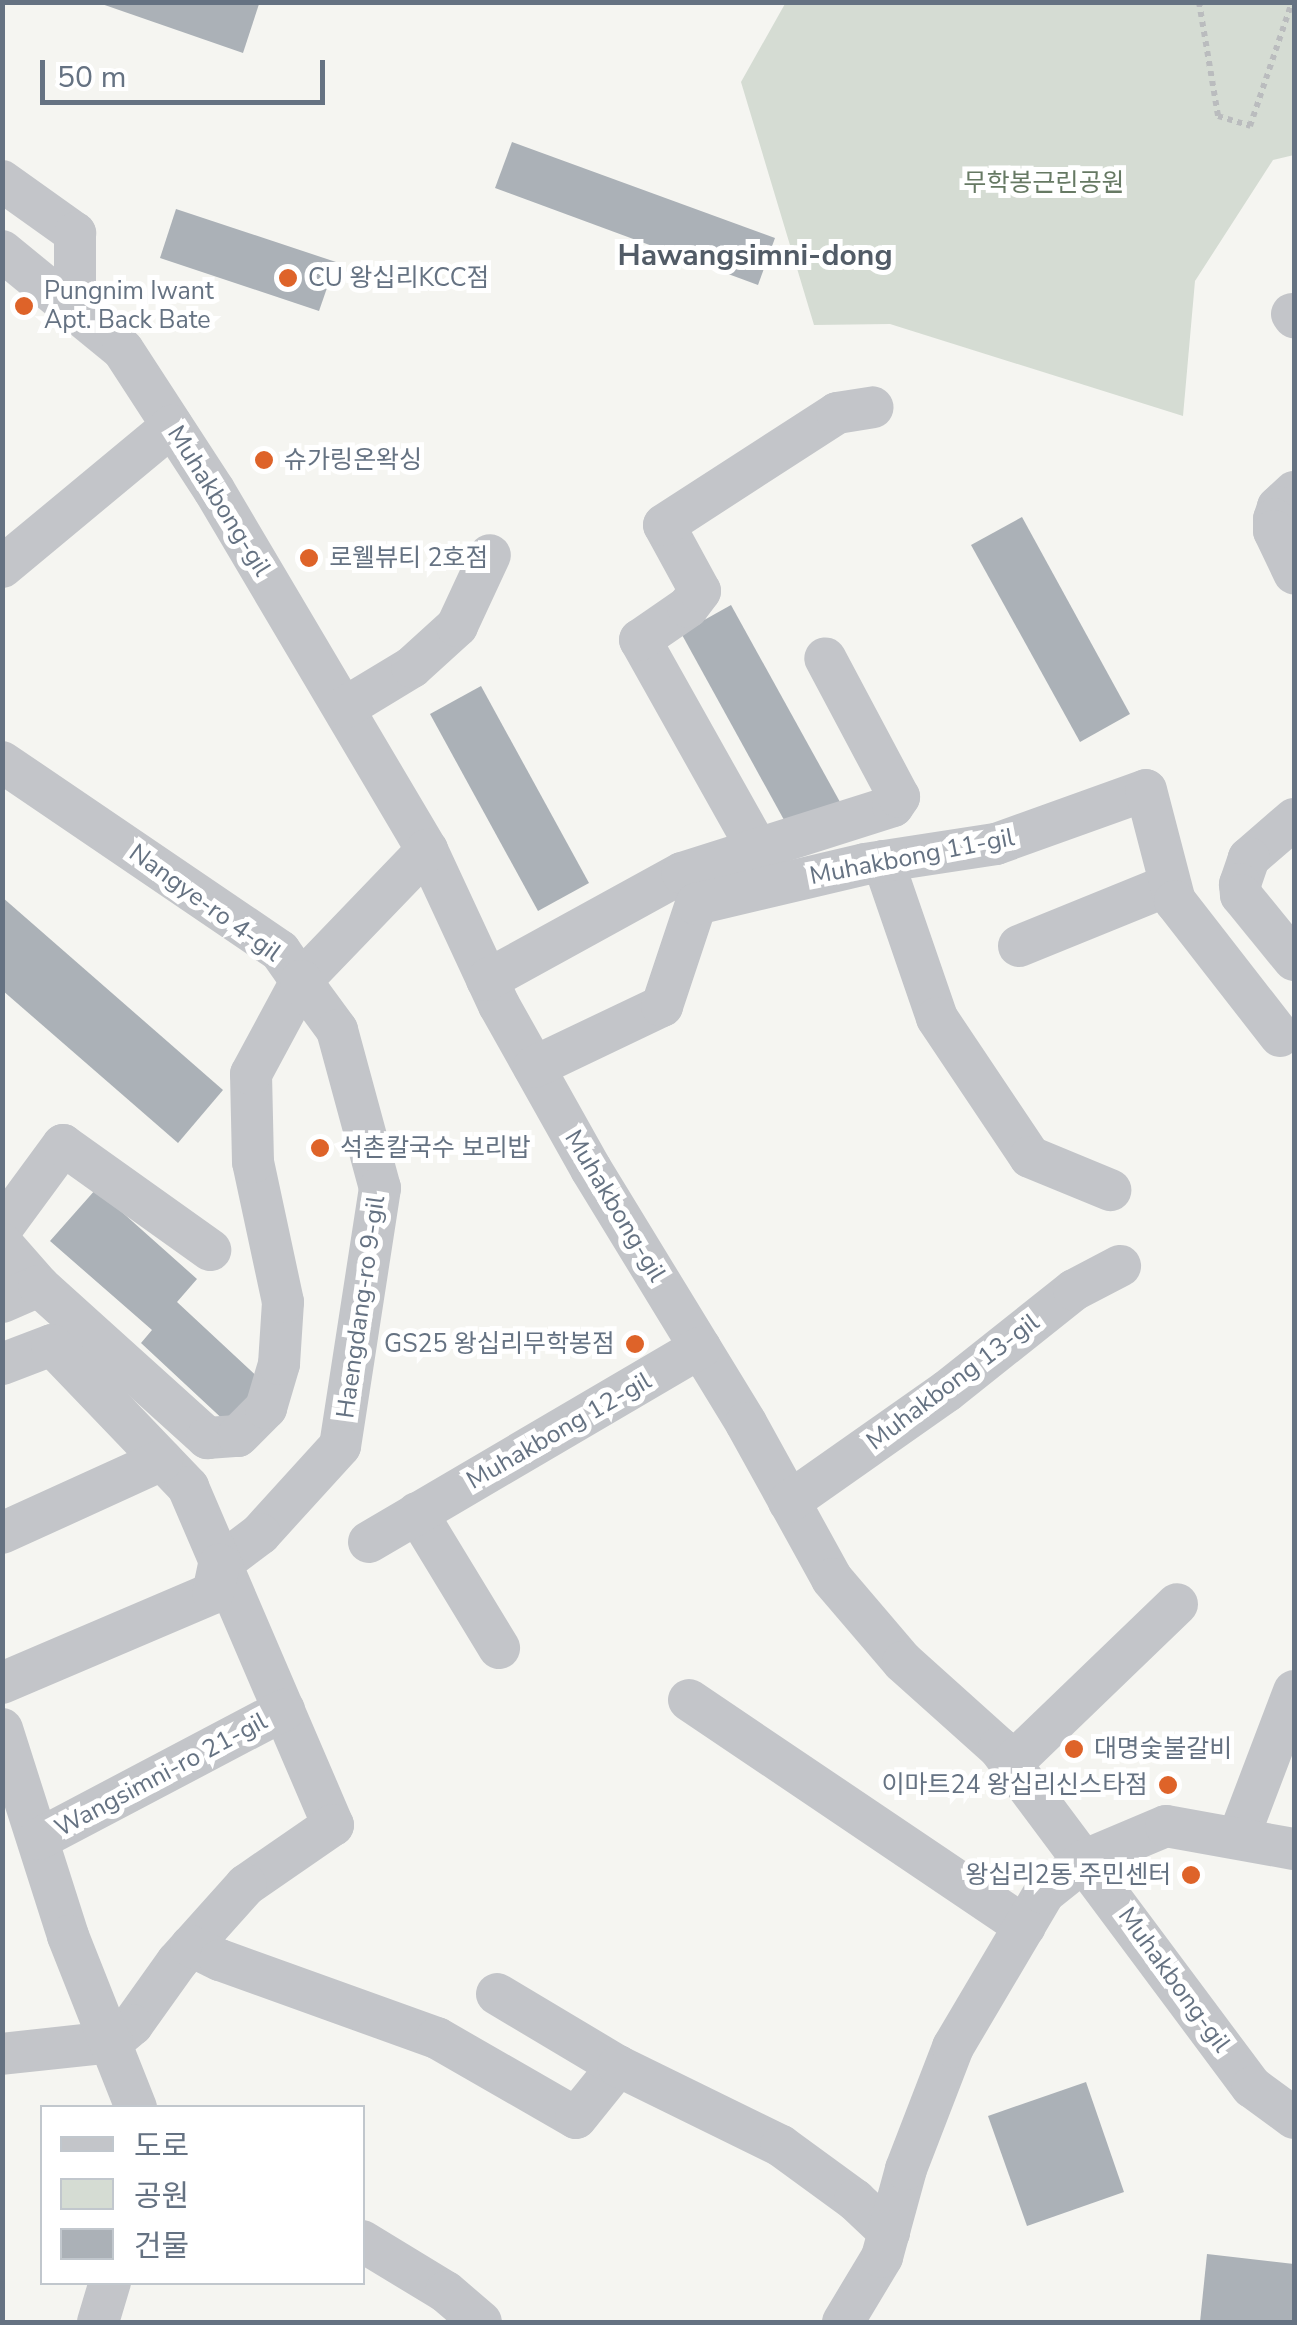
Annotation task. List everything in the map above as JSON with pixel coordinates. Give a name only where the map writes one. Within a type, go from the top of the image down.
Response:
[{"type":"street","points":[[2,182],[75,233],[75,308]]},
{"type":"street","name":"Muhakbong-gil","points":[[2,251],[123,350],[172,426],[346,707],[427,850],[487,980],[534,1066],[832,1579],[903,1662],[1012,1764],[1252,2087],[1294,2118]]},
{"type":"street","points":[[758,850],[640,640],[688,608],[700,591],[664,525],[837,413],[873,407]]},
{"type":"street","points":[[2,567],[172,426]]},
{"type":"street","points":[[1294,492],[1278,507],[1274,531],[1294,573]]},
{"type":"street","points":[[346,707],[412,668],[458,626],[490,555]]},
{"type":"street","points":[[487,980],[682,873],[885,811],[899,797],[825,658]]},
{"type":"street","name":"Nangye-ro 4-gil","points":[[2,762],[280,951],[301,981],[427,850]]},
{"type":"street","name":"Muhakbong 11-gil","points":[[534,1066],[662,1006],[696,904],[883,861],[996,844],[1146,790],[1175,901],[1280,1036]]},
{"type":"street","points":[[1294,819],[1249,858],[1240,895],[1294,960]]},
{"type":"street","points":[[883,861],[937,1018],[1030,1157],[1110,1190]]},
{"type":"street","points":[[1019,946],[1170,884]]},
{"type":"street","points":[[2,1244],[21,1294],[207,1438],[238,1436],[266,1408],[279,1364],[283,1302],[254,1162],[251,1074],[301,981]]},
{"type":"street","name":"Haengdang-ro 9-gil","points":[[220,1565],[260,1534],[340,1446],[380,1188],[337,1030],[301,981]]},
{"type":"street","points":[[2,1228],[63,1146],[210,1250]]},
{"type":"street","name":"Muhakbong 13-gil","points":[[790,1502],[947,1391],[1074,1290],[1120,1266]]},
{"type":"street","points":[[2,1364],[52,1346],[188,1486],[220,1565],[213,1593],[2,1683]]},
{"type":"street","name":"Muhakbong 12-gil","points":[[369,1542],[700,1348]]},
{"type":"street","points":[[2,1533],[162,1460]]},
{"type":"street","points":[[417,1513],[499,1648]]},
{"type":"street","name":"Wangsimni-ro 21-gil","points":[[112,2042],[132,2025],[192,1946],[246,1885],[334,1824],[220,1565]]},
{"type":"street","points":[[1012,1764],[1177,1604]]},
{"type":"street","points":[[689,1700],[1025,1926]]},
{"type":"street","points":[[1239,1836],[1293,1701]]},
{"type":"street","name":"Wangsimni-ro 21-gil","points":[[38,1839],[284,1710]]},
{"type":"street","name":"Wangsimni-ro 21-gil","points":[[2,1728],[68,1936],[135,2105]]},
{"type":"street","points":[[844,2322],[882,2257],[906,2169],[952,2047],[1044,1893],[1085,1860],[1166,1826],[1239,1836],[1294,1849]]},
{"type":"street","points":[[192,1946],[220,1960],[436,2038],[576,2118],[618,2066]]},
{"type":"street","points":[[497,1994],[618,2066],[781,2146],[855,2200],[889,2232]]},
{"type":"street","points":[[2,2054],[112,2042]]},
{"type":"street","points":[[365,2243],[446,2292],[481,2322]]},
{"type":"street","points":[[98,2322],[109,2285]]},
{"type":"path","points":[[1200,2],[1218,116],[1250,126],[1292,2]]},
{"type":"green space","name":"무학봉근린공원","points":[[786,2],[1294,3],[1294,155],[1273,160],[1195,281],[1183,416],[890,324],[814,325],[741,82]]},
{"type":"building","points":[[96,2],[255,2],[259,4],[243,53]]},
{"type":"building","points":[[512,142],[775,238],[758,285],[495,188]]},
{"type":"building","points":[[176,209],[336,262],[319,311],[160,258]]},
{"type":"building","points":[[1022,517],[1130,714],[1080,742],[971,545]]},
{"type":"building","points":[[731,605],[840,802],[789,829],[681,633]]},
{"type":"building","points":[[481,686],[589,883],[538,911],[430,714]]},
{"type":"building","points":[[2,897],[223,1090],[178,1143],[2,990]]},
{"type":"building","points":[[96,1189],[197,1279],[177,1302],[264,1383],[229,1425],[141,1343],[152,1330],[50,1241]]},
{"type":"building","points":[[1086,2082],[1124,2192],[1027,2226],[988,2116]]},
{"type":"building","points":[[1207,2254],[1294,2264],[1294,2322],[1200,2322]]},
{"type":"place","name":"CU 왕십리KCC점","points":[[288,278]]},
{"type":"place","name":"Pungnim Iwant Apt. Back Bate","points":[[24,306]]},
{"type":"place","name":"슈가링온왁싱","points":[[264,460]]},
{"type":"place","name":"로웰뷰티 2호점","points":[[309,558]]},
{"type":"place","name":"석촌칼국수 보리밥","points":[[320,1148]]},
{"type":"place","name":"GS25 왕십리무학봉점","points":[[635,1344]]},
{"type":"place","name":"대명숯불갈비","points":[[1074,1749]]},
{"type":"place","name":"이마트24 왕십리신스타점","points":[[1168,1785]]},
{"type":"place","name":"왕십리2동 주민센터","points":[[1191,1875]]},
{"type":"district","name":"Hawangsimni-dong","points":[[755,256]]}]
